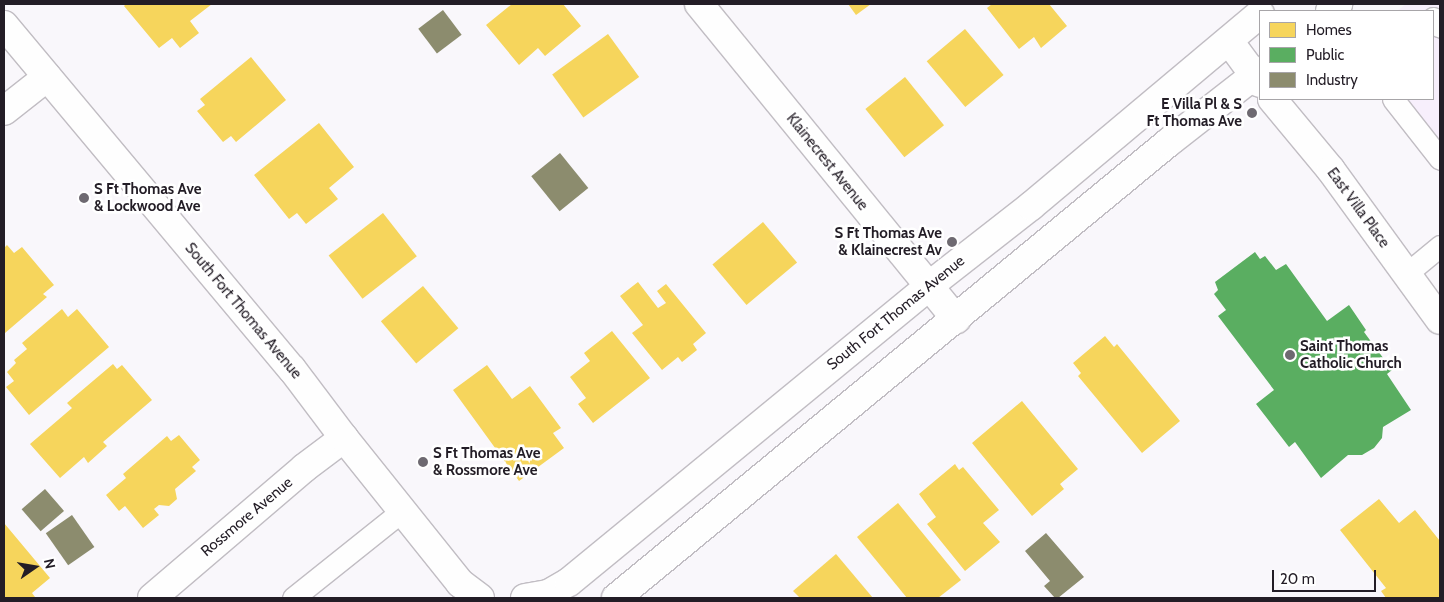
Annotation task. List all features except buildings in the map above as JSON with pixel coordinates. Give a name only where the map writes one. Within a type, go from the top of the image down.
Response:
[{"type":"main road","name":"Klainecrest Avenue","points":[[699,4],[956,319]]},
{"type":"main road","name":"South Fort Thomas Avenue","points":[[525,598],[548,594],[569,582],[930,285],[1031,206],[1259,15]]},
{"type":"main road","name":"South Fort Thomas Avenue","points":[[4,25],[292,369],[344,438],[460,583],[480,598]]},
{"type":"main road","points":[[616,598],[1169,142],[1258,77],[1229,41]]},
{"type":"main road","points":[[4,111],[47,77]]},
{"type":"main road","name":"East Villa Place","points":[[1273,100],[1331,170],[1440,320]]},
{"type":"main road","name":"Rossmore Avenue","points":[[152,598],[304,468],[344,438]]},
{"type":"lane","points":[[1394,100],[1440,159]]},
{"type":"lane","points":[[1406,274],[1440,246]]},
{"type":"lane","points":[[293,598],[402,511]]},
{"type":"shaded area","points":[[1406,4],[1440,4],[1440,161],[1392,100],[1434,100],[1434,10],[1398,10]]},
{"type":"place","name":"E Villa Pl & S Ft Thomas Ave","points":[[1252,113]]},
{"type":"place","name":"S Ft Thomas Ave & Lockwood Ave","points":[[84,198]]},
{"type":"place","name":"S Ft Thomas Ave & Klainecrest Av","points":[[952,242]]},
{"type":"place","name":"Saint Thomas Catholic Church","points":[[1290,355]]},
{"type":"place","name":"S Ft Thomas Ave & Rossmore Ave","points":[[423,462]]}]
